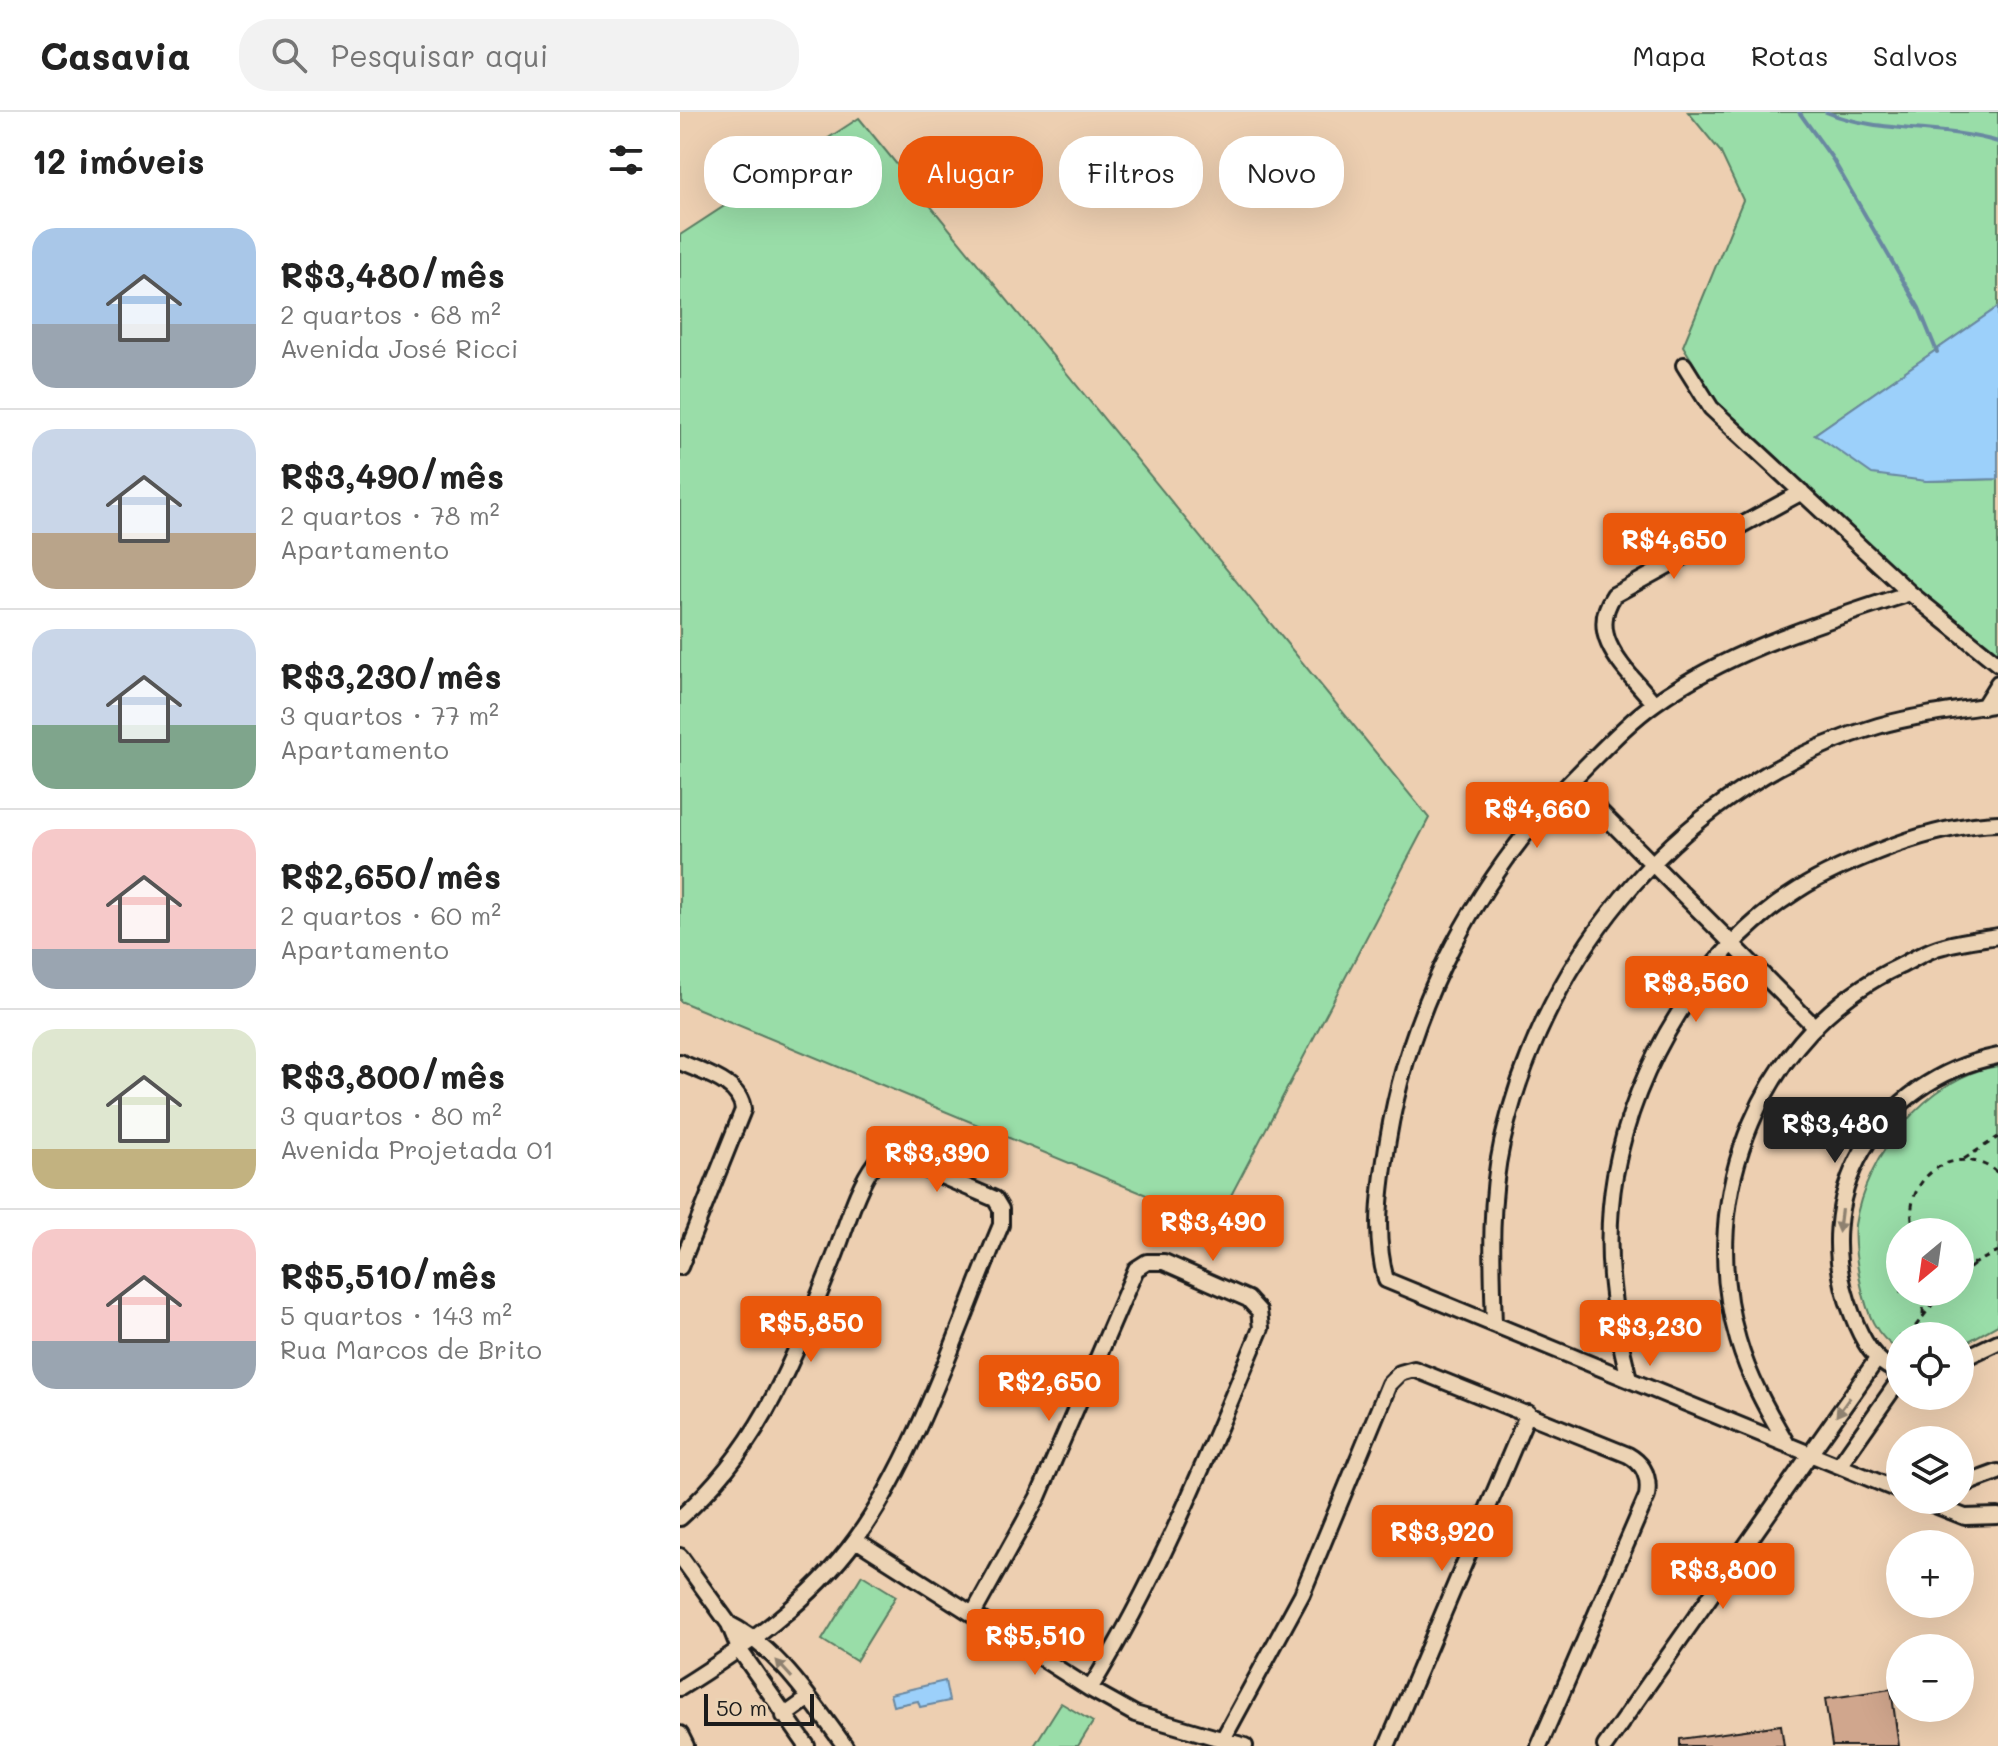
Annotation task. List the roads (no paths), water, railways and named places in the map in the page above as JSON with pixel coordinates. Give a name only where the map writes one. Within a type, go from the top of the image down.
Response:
[{"type":"street","points":[[1684,365],[1711,408],[1910,593],[1998,664]]},
{"type":"street","points":[[1654,703],[1604,636],[1605,608],[1614,595],[1802,492]]},
{"type":"street","points":[[1886,1485],[1386,1280],[1378,1250],[1382,1180],[1392,1105],[1414,1035],[1436,976],[1468,916],[1507,857],[1571,782],[1654,703],[1712,669],[1786,634],[1910,593]]},
{"type":"street","points":[[1494,1324],[1493,1204],[1502,1145],[1517,1086],[1560,984],[1622,898],[1686,828],[1746,786],[1818,749],[1878,726],[1991,706],[1998,683]]},
{"type":"street","points":[[1571,782],[1815,1027]]},
{"type":"street","points":[[1629,1379],[1618,1336],[1610,1257],[1615,1176],[1627,1125],[1671,1027],[1733,945],[1748,929],[1798,890],[1864,856],[1922,835],[1998,823]]},
{"type":"street","points":[[1787,1444],[1754,1387],[1737,1338],[1725,1270],[1726,1212],[1736,1155],[1762,1098],[1791,1053],[1833,1008],[1881,974],[1942,946],[1998,936]]},
{"type":"street","points":[[1886,1364],[1877,1359],[1853,1318],[1838,1261],[1838,1225],[1845,1191],[1858,1158],[1885,1119],[1930,1081],[1962,1065],[1998,1056]]},
{"type":"street","points":[[680,1062],[732,1087],[742,1102],[741,1119],[680,1267]]},
{"type":"street","points":[[680,1518],[712,1489],[753,1437],[785,1380],[871,1169],[885,1157],[901,1158],[988,1194],[1001,1209],[1001,1225],[916,1428],[856,1540],[806,1595],[739,1649],[680,1688]]},
{"type":"street","points":[[973,1614],[1038,1497],[1131,1277],[1147,1262],[1164,1262],[1248,1299],[1259,1311],[1261,1328],[1167,1550],[1131,1621],[1090,1689]]},
{"type":"street","points":[[1974,1353],[1998,1342]]},
{"type":"street","points":[[1605,1746],[1877,1359]]},
{"type":"street","points":[[1222,1741],[1302,1594],[1387,1388],[1400,1373],[1424,1371],[1633,1457],[1646,1474],[1647,1496],[1539,1746]]},
{"type":"street","points":[[1839,1466],[1886,1399]]},
{"type":"street","points":[[1387,1746],[1528,1413]]},
{"type":"street","points":[[1974,1481],[1998,1472]]},
{"type":"street","points":[[1957,1514],[1965,1517],[1998,1516]]},
{"type":"street","points":[[856,1540],[1090,1689],[1135,1714],[1245,1746]]},
{"type":"street","points":[[680,1556],[729,1624],[739,1649],[807,1746]]},
{"type":"street","points":[[729,1624],[755,1637],[809,1698],[845,1746]]},
{"type":"street","points":[[784,1716],[809,1698]]},
{"type":"street","points":[[680,1734],[686,1746]]},
{"type":"water","points":[[1998,307],[1998,479],[1926,481],[1872,474],[1815,434]]},
{"type":"water","points":[[945,1681],[949,1701],[920,1707],[918,1701],[893,1706],[890,1694]]},
{"type":"waterway","points":[[1799,112],[1832,158],[1919,308],[1937,352]]},
{"type":"waterway","points":[[1826,112],[1867,124],[1955,133],[1998,142]]}]
